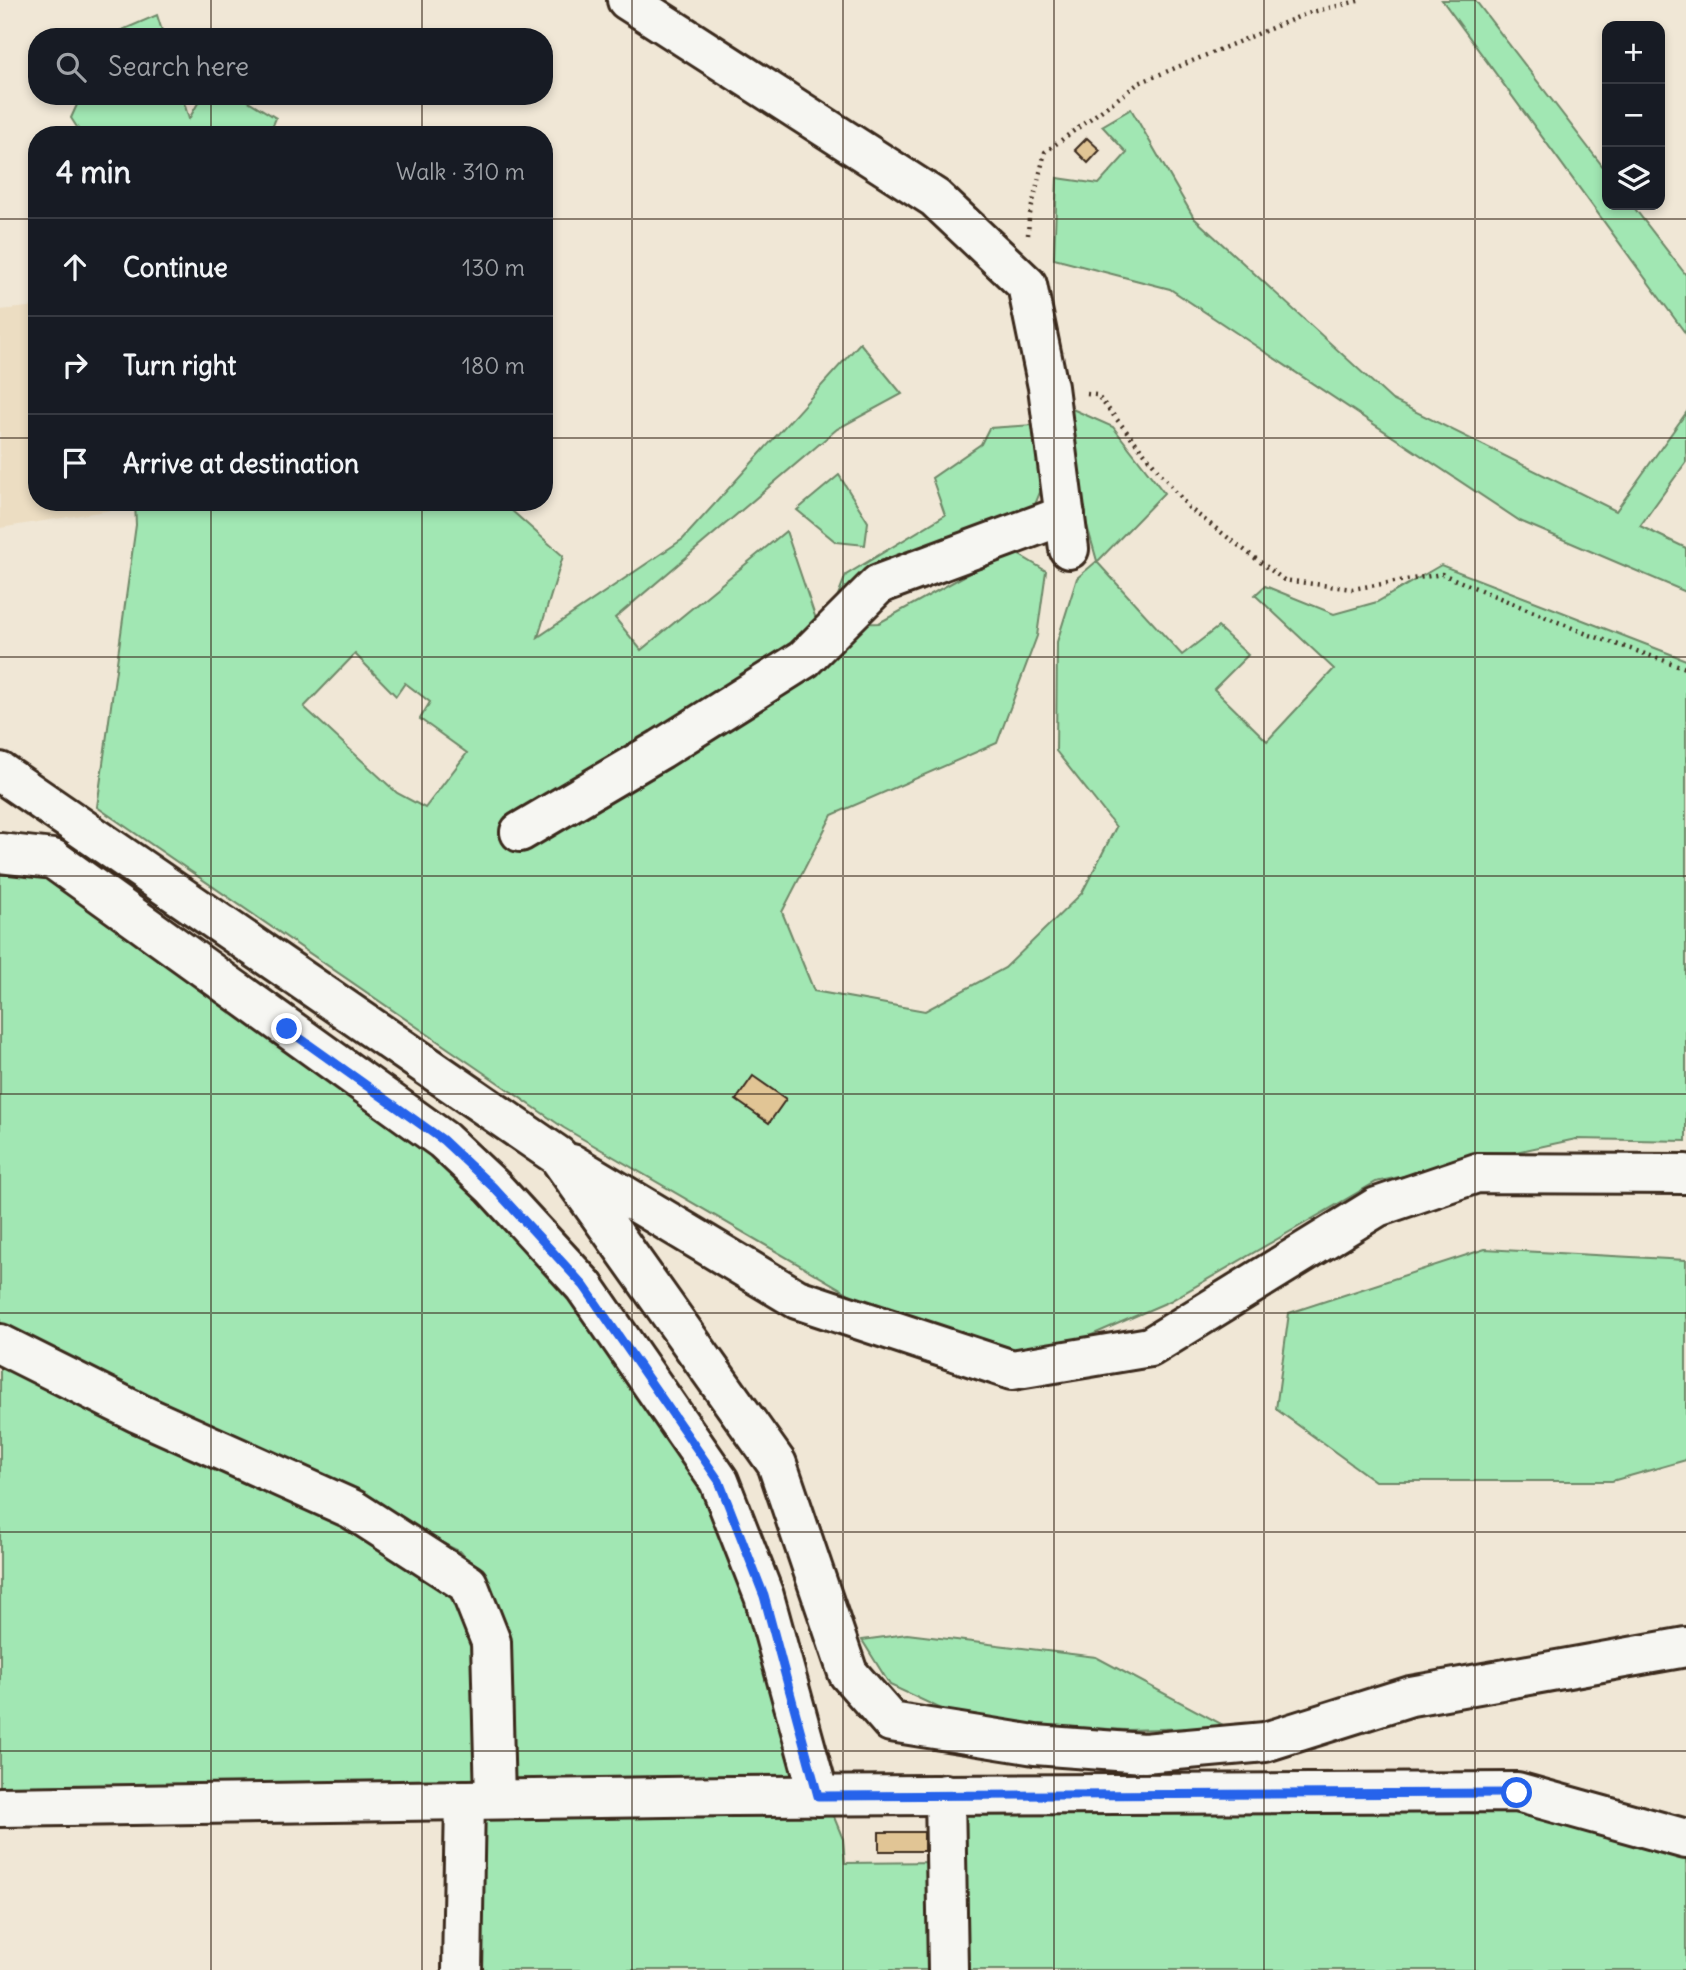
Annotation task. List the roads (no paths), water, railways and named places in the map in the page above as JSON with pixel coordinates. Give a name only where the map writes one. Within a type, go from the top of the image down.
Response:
[{"type":"street","points":[[520,832],[804,659],[879,584],[1067,532],[1048,387],[1027,285],[935,198],[627,0]]},
{"type":"street","points":[[0,772],[558,1156],[797,1299],[1012,1370],[1150,1347],[1377,1207],[1478,1173],[1686,1174]]},
{"type":"street","points":[[0,853],[53,859],[443,1140],[493,1187],[584,1286],[719,1481],[764,1596],[818,1796]]},
{"type":"street","points":[[558,1156],[777,1464],[848,1673],[891,1722],[1035,1745],[1144,1753],[1225,1746],[1265,1742],[1411,1696],[1686,1647]]},
{"type":"street","points":[[0,1344],[138,1413],[352,1509],[468,1584],[491,1642],[480,1799],[462,1970]]},
{"type":"street","points":[[0,1807],[945,1794],[1517,1793],[1686,1839]]},
{"type":"street","points":[[945,1794],[948,1970]]}]
